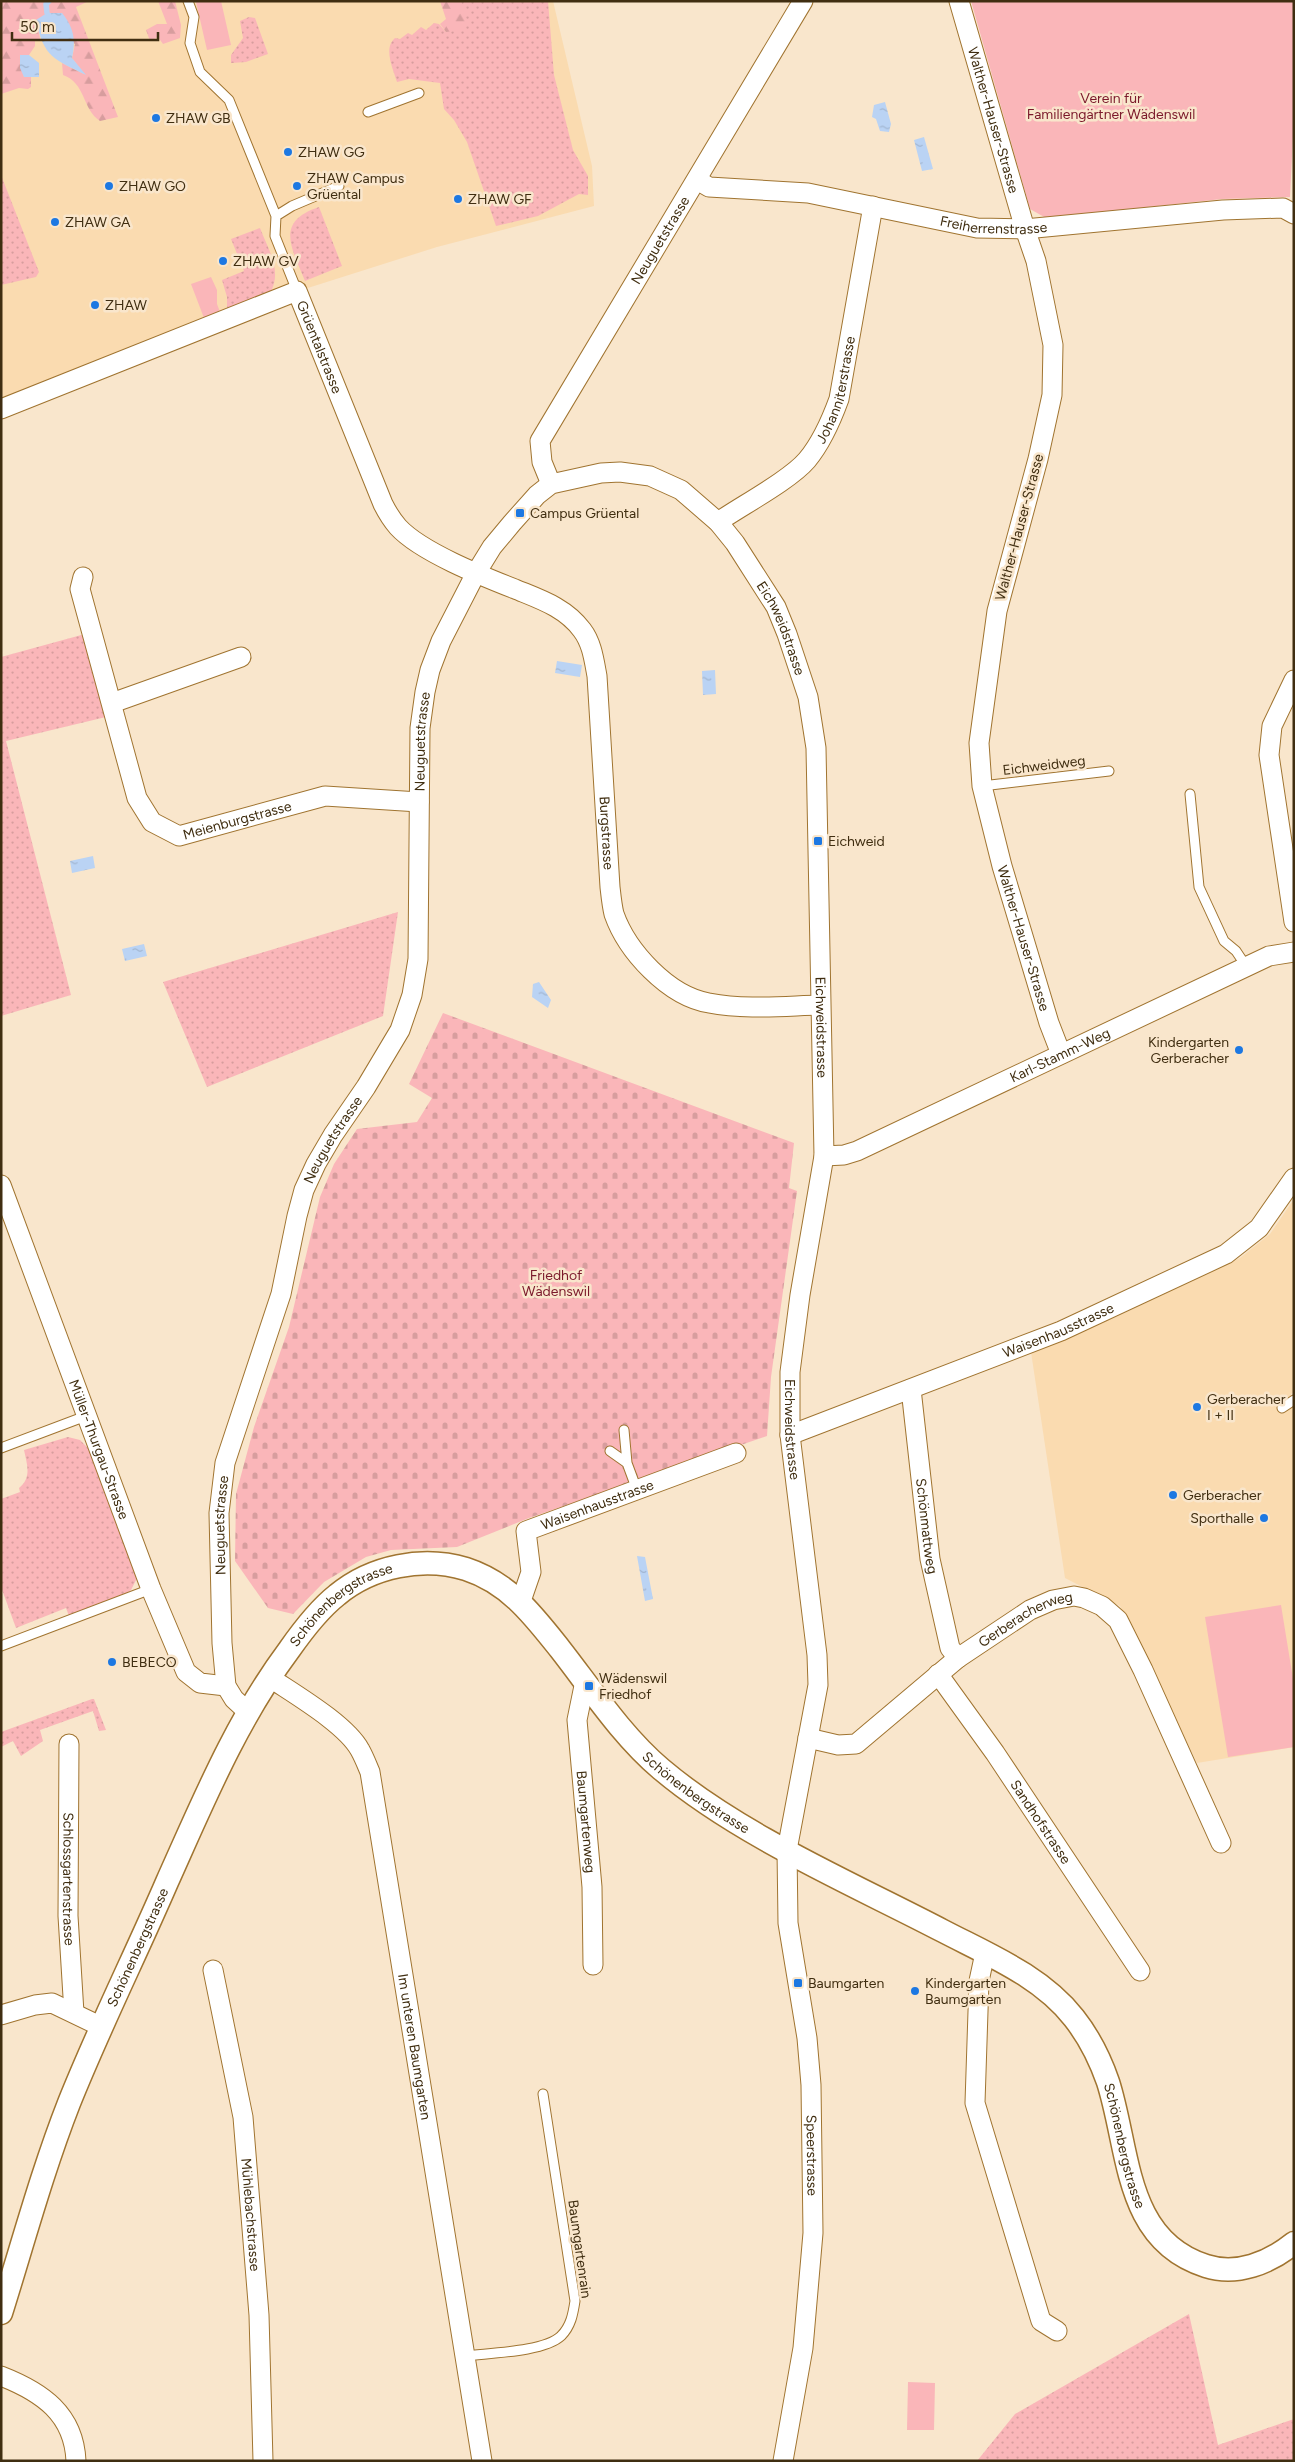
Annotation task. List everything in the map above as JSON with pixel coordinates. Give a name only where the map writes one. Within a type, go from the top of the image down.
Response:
[{"type":"street","name":"Neuguetstrasse","points":[[551,484],[542,462],[540,441],[803,1]]},
{"type":"street","name":"Walther-Hauser-Strasse","points":[[960,1],[1025,229],[1036,261],[1053,345],[1052,394],[1038,459],[997,610],[979,743],[982,786],[1002,866],[1049,1023],[1061,1054]]},
{"type":"street","name":"Freiherrenstrasse","points":[[697,180],[709,187],[808,192],[977,228],[1025,229],[1223,210],[1283,208],[1294,214]]},
{"type":"street","name":"Johanniterstrasse","points":[[718,522],[805,462],[820,442],[831,421],[839,398],[873,206]]},
{"type":"street","name":"Grüentalstrasse","points":[[1,410],[297,291],[383,504],[396,526],[410,538],[476,573]]},
{"type":"street","name":"Eichweidstrasse","points":[[476,573],[492,547],[512,523],[537,495],[551,484],[601,472],[620,472],[650,476],[681,490],[718,522],[747,559],[776,607],[808,697],[818,768],[820,1005],[824,1156],[790,1372],[790,1435],[817,1656],[818,1685],[787,1850]]},
{"type":"street","name":"Neuguetstrasse","points":[[226,1686],[222,1643],[219,1513],[225,1463],[281,1294],[296,1216],[304,1190],[320,1157],[400,1030],[412,995],[418,959],[420,728],[430,670],[441,642],[476,573]]},
{"type":"street","name":"Burgstrasse","points":[[476,573],[549,603],[561,610],[582,630],[592,649],[597,676],[610,887],[614,913],[637,955],[671,986],[707,1003],[747,1007],[820,1005]]},
{"type":"street","name":"Meienburgstrasse","points":[[83,577],[80,589],[137,798],[152,822],[179,836],[325,796],[419,802]]},
{"type":"street","points":[[112,703],[241,657]]},
{"type":"street","points":[[1294,680],[1272,726],[1269,754],[1294,922]]},
{"type":"street","name":"Karl-Stamm-Weg","points":[[824,1156],[844,1155],[857,1151],[1246,966],[1269,956],[1294,952]]},
{"type":"street","name":"Waisenhausstrasse","points":[[790,1435],[1061,1332],[1226,1254],[1259,1228],[1294,1178]]},
{"type":"street","name":"Müller-Thurgau-Strasse","points":[[1,1185],[151,1590],[186,1672],[200,1683],[226,1686]]},
{"type":"street","name":"Schönmattweg","points":[[911,1389],[930,1559],[950,1648],[958,1658]]},
{"type":"street","name":"Waisenhausstrasse","points":[[521,1602],[531,1572],[526,1531],[736,1453]]},
{"type":"street","name":"Schönenbergstrasse","points":[[1,2313],[47,2162],[70,2101],[206,1794],[247,1711],[268,1677],[306,1626],[334,1597],[362,1579],[393,1567],[428,1563],[460,1567],[492,1581],[521,1602],[618,1724],[656,1765],[697,1796],[787,1850],[985,1953],[1042,1987],[1070,2013],[1094,2047],[1108,2083],[1140,2206],[1151,2227],[1168,2247],[1197,2263],[1216,2269],[1234,2270],[1264,2262],[1294,2243]]},
{"type":"street","name":"Gerberacherweg","points":[[808,1738],[838,1745],[856,1744],[958,1658],[1030,1610],[1053,1600],[1074,1596],[1102,1606],[1118,1620],[1143,1670],[1221,1843]]},
{"type":"street","name":"Sandhofstrasse","points":[[938,1674],[1000,1761],[1140,1971]]},
{"type":"street","name":"Im unteren Baumgarten","points":[[268,1677],[343,1731],[360,1749],[370,1772],[482,2461]]},
{"type":"street","name":"Baumgartenweg","points":[[585,1681],[577,1720],[592,1887],[593,1965]]},
{"type":"street","points":[[226,1686],[234,1699],[247,1711]]},
{"type":"street","name":"Schlossgartenstrasse","points":[[69,1744],[68,1916],[74,2013]]},
{"type":"street","name":"Speerstrasse","points":[[783,2461],[803,2348],[813,2233],[811,2085],[807,2038],[788,1922],[787,1850]]},
{"type":"street","points":[[985,1953],[979,1982],[975,2103],[1041,2321],[1057,2331]]},
{"type":"street","name":"Mühlebachstrasse","points":[[213,1970],[242,2117],[259,2315],[263,2461]]},
{"type":"street","points":[[1,2015],[35,2005],[52,2003],[102,2027]]},
{"type":"street","points":[[1,2376],[33,2392],[60,2412],[72,2436],[76,2461]]},
{"type":"lane","points":[[188,1],[194,17],[190,43],[200,72],[228,100],[276,216],[275,236],[297,291]]},
{"type":"lane","points":[[368,112],[419,93]]},
{"type":"lane","points":[[276,216],[292,206],[339,186]]},
{"type":"lane","name":"Eichweidweg","points":[[982,786],[1109,772]]},
{"type":"lane","points":[[1190,794],[1199,887],[1224,941],[1236,951],[1246,966]]},
{"type":"lane","points":[[1282,1408],[1294,1400]]},
{"type":"lane","points":[[1,1448],[86,1416]]},
{"type":"lane","points":[[624,1430],[627,1463],[638,1490]]},
{"type":"lane","points":[[610,1451],[627,1463]]},
{"type":"lane","points":[[1,1646],[151,1590]]},
{"type":"lane","name":"Baumgartenrain","points":[[466,2356],[540,2346],[560,2337],[573,2319],[575,2301],[543,2094]]},
{"type":"shaded area","name":"ZHAW Campus Grüental","points":[[1,1],[553,1],[592,166],[594,206],[437,247],[270,300],[1,406]]},
{"type":"shaded area","name":"Gerberacher","points":[[1294,1199],[1294,1392],[1291,1394],[1294,1412],[1294,1747],[1197,1763],[1120,1606],[1065,1578],[1031,1352],[1116,1317],[1240,1258],[1270,1234]]},
{"type":"green space","points":[[1,1],[89,1],[76,7],[118,117],[100,121],[94,116],[76,84],[63,75],[62,63],[84,74],[72,58],[75,44],[37,20],[40,39],[35,40],[35,46],[29,55],[20,56],[24,77],[31,77],[31,87],[28,89],[19,88],[1,94]]},
{"type":"green space","points":[[158,1],[175,1],[181,25],[180,38],[163,44],[158,37],[150,41],[146,30],[157,24],[167,24]]},
{"type":"green space","points":[[221,1],[231,45],[207,50],[196,2]]},
{"type":"green space","points":[[440,1],[461,1],[466,19],[462,30],[446,32],[440,24],[446,19]]},
{"type":"green space","points":[[461,1],[548,1],[554,75],[573,150],[588,176],[588,195],[579,194],[538,216],[496,226],[467,142],[454,120],[444,109],[440,83],[409,79],[397,82],[389,53],[391,42],[395,38],[400,39],[408,33],[412,35],[421,27],[426,30],[434,23],[439,24],[446,32]]},
{"type":"green space","name":"Verein für Familiengärtner Wädenswil","points":[[971,1],[1294,1],[1294,115],[1290,197],[1222,199],[1046,218],[1030,209]]},
{"type":"green space","points":[[249,17],[255,18],[268,54],[246,62],[231,63],[231,55],[243,38],[240,21]]},
{"type":"green space","points":[[1,175],[39,272],[36,277],[1,285]]},
{"type":"green space","points":[[319,207],[342,266],[305,281],[292,247],[291,228],[296,220],[305,213]]},
{"type":"green space","points":[[260,228],[275,268],[274,285],[270,293],[227,309],[227,297],[222,280],[244,271],[231,239]]},
{"type":"green space","points":[[211,277],[217,290],[217,304],[220,312],[204,318],[191,284]]},
{"type":"green space","points":[[85,634],[106,717],[6,741],[71,995],[1,1016],[1,657]]},
{"type":"green space","points":[[398,912],[383,1016],[207,1087],[163,982]]},
{"type":"green space","name":"Friedhof Wädenswil","points":[[443,1013],[794,1143],[789,1188],[797,1191],[771,1377],[767,1436],[529,1518],[457,1547],[391,1550],[366,1557],[324,1582],[293,1614],[268,1608],[235,1561],[236,1494],[254,1427],[289,1327],[320,1197],[334,1164],[357,1129],[417,1122],[432,1098],[409,1084]]},
{"type":"green space","points":[[68,1437],[80,1440],[93,1453],[137,1578],[131,1590],[126,1594],[69,1616],[66,1608],[16,1628],[1,1587],[1,1499],[20,1492],[19,1488],[26,1480],[28,1470],[24,1450]]},
{"type":"green space","points":[[1281,1605],[1294,1685],[1294,1747],[1228,1757],[1205,1617]]},
{"type":"green space","points":[[94,1699],[106,1730],[99,1731],[93,1711],[40,1730],[43,1741],[21,1756],[13,1741],[1,1747],[1,1732]]},
{"type":"green space","points":[[1189,2314],[1218,2445],[1294,2419],[1294,2461],[977,2461],[1015,2414]]},
{"type":"green space","points":[[908,2382],[935,2383],[934,2430],[907,2430]]},
{"type":"water","points":[[47,13],[62,13],[66,19],[73,34],[72,58],[86,75],[58,61],[47,50],[39,33],[36,20]]},
{"type":"water","points":[[20,55],[29,55],[39,63],[39,77],[24,77],[20,68]]},
{"type":"water","points":[[885,102],[891,124],[889,132],[880,131],[876,119],[872,117],[874,105]]},
{"type":"water","points":[[924,137],[933,169],[922,171],[914,140]]},
{"type":"water","points":[[557,661],[582,665],[580,677],[555,673]]},
{"type":"water","points":[[715,670],[716,694],[703,695],[702,671]]},
{"type":"water","points":[[93,856],[95,868],[72,873],[70,861]]},
{"type":"water","points":[[144,944],[147,956],[125,961],[122,949]]},
{"type":"water","points":[[539,982],[551,1000],[548,1008],[532,997],[533,984]]},
{"type":"water","points":[[637,1556],[645,1557],[653,1599],[645,1601]]},
{"type":"waterway","points":[[47,13],[46,4],[49,1]]},
{"type":"place","name":"ZHAW GB","points":[[156,118]]},
{"type":"place","name":"ZHAW GG","points":[[288,152]]},
{"type":"place","name":"ZHAW GO","points":[[109,186]]},
{"type":"place","name":"ZHAW Campus Grüental","points":[[297,186]]},
{"type":"place","name":"ZHAW GF","points":[[458,199]]},
{"type":"place","name":"ZHAW GA","points":[[55,222]]},
{"type":"place","name":"ZHAW GV","points":[[223,261]]},
{"type":"place","name":"ZHAW","points":[[95,305]]},
{"type":"place","name":"Campus Grüental","points":[[520,513]]},
{"type":"place","name":"Eichweid","points":[[818,841]]},
{"type":"place","name":"Kindergarten Gerberacher","points":[[1239,1050]]},
{"type":"place","name":"Gerberacher I + II","points":[[1197,1407]]},
{"type":"place","name":"Gerberacher","points":[[1173,1495]]},
{"type":"place","name":"Sporthalle","points":[[1264,1518]]},
{"type":"place","name":"BEBECO","points":[[112,1662]]},
{"type":"place","name":"Wädenswil Friedhof","points":[[589,1686]]},
{"type":"place","name":"Baumgarten","points":[[798,1983]]},
{"type":"place","name":"Kindergarten Baumgarten","points":[[915,1991]]}]
